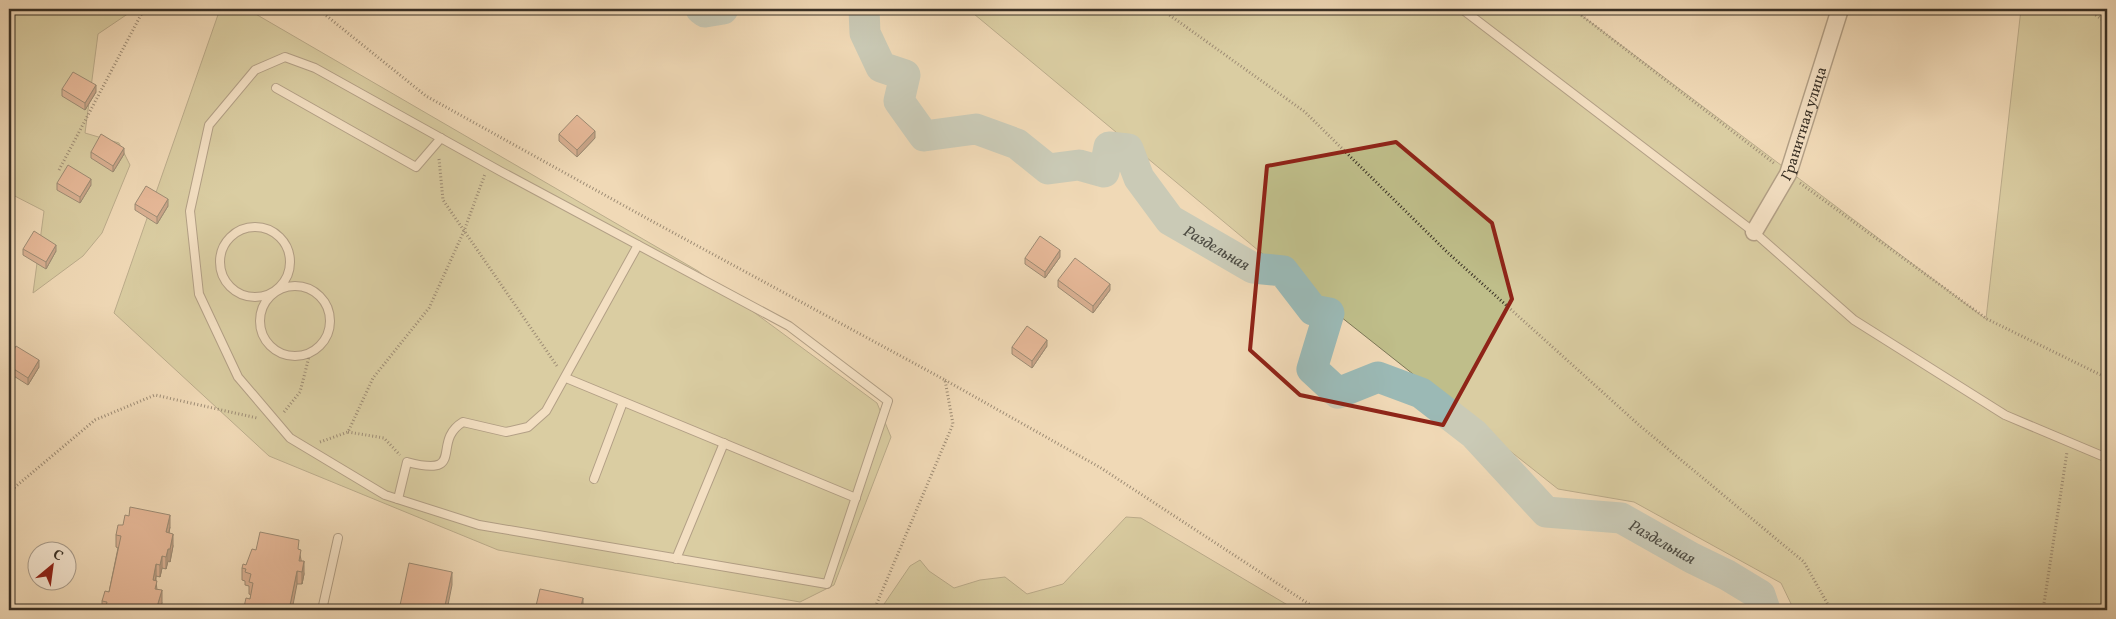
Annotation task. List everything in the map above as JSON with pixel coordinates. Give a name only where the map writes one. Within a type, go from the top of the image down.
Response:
[{"type":"street","name":"Гранитная улица","points":[[1754,232],[1788,174],[1840,9]]},
{"type":"lane","points":[[1462,9],[1754,232],[1854,320],[2005,415],[2107,458]]},
{"type":"lane","points":[[285,57],[314,68],[441,138],[790,326],[888,401],[827,584],[479,525],[386,495],[290,438],[276,422],[238,377],[199,294],[190,211],[209,125],[255,70],[285,57]]},
{"type":"lane","points":[[276,88],[416,167],[441,138]]},
{"type":"lane","points":[[274,293],[262,297],[248,297],[236,292],[227,284],[221,272],[220,258],[224,245],[234,234],[246,228],[260,228],[274,233],[284,242],[289,255],[289,269],[284,282],[274,293],[265,304],[260,317],[261,331],[267,343],[277,352],[289,356],[302,356],[310,353],[324,341],[330,329],[330,314],[324,301],[314,292],[301,287],[287,287],[274,293]]},
{"type":"lane","points":[[398,499],[407,462],[433,468],[441,465],[446,459],[448,440],[454,428],[463,422],[506,432],[528,427],[546,411],[638,245]]},
{"type":"lane","points":[[566,378],[856,498]]},
{"type":"lane","points":[[594,479],[623,402]]},
{"type":"lane","points":[[676,559],[724,444]]},
{"type":"lane","points":[[322,610],[338,538]]},
{"type":"path","points":[[59,170],[144,9]]},
{"type":"path","points":[[1161,9],[1305,112],[1447,252],[1639,425],[1804,562],[1830,610]]},
{"type":"path","points":[[1573,9],[1788,174],[1987,319],[2107,378]]},
{"type":"path","points":[[2087,9],[2107,23]]},
{"type":"path","points":[[441,138],[438,166],[443,200],[566,378]]},
{"type":"path","points":[[348,432],[373,378],[429,308],[464,231],[488,164]]},
{"type":"path","points":[[9,492],[95,420],[155,395],[276,422],[300,392],[310,353]]},
{"type":"path","points":[[945,380],[1100,468],[1318,610]]},
{"type":"path","points":[[306,448],[348,432],[384,438],[407,462]]},
{"type":"path","points":[[2043,610],[2068,442]]},
{"type":"highlighted area","points":[[1396,142],[1492,223],[1512,299],[1443,425],[1300,395],[1250,350],[1267,166]]},
{"type":"shaded area","points":[[9,9],[135,9],[98,34],[85,133],[119,143],[130,165],[102,233],[83,256],[33,293],[44,211],[9,193],[9,44],[11,24],[9,26]]},
{"type":"shaded area","points":[[220,9],[247,9],[698,271],[877,403],[891,437],[834,585],[800,602],[498,550],[269,456],[114,313]]},
{"type":"shaded area","points":[[968,9],[1573,9],[1986,319],[2021,9],[2107,9],[2107,610],[1794,610],[1781,583],[1634,502],[1558,489],[1283,271]]},
{"type":"shaded area","points":[[1126,517],[1141,518],[1296,610],[880,610],[910,566],[920,560],[929,571],[954,588],[980,580],[1005,577],[1027,594],[1063,584]]},
{"type":"building","points":[[73,72],[96,85],[85,103],[62,89]]},
{"type":"building","points":[[577,115],[595,131],[577,150],[559,134]]},
{"type":"building","points":[[101,134],[124,148],[113,166],[91,152]]},
{"type":"building","points":[[68,165],[91,179],[80,197],[57,183]]},
{"type":"building","points":[[146,186],[168,199],[157,217],[135,204]]},
{"type":"building","points":[[34,231],[56,245],[46,262],[23,249]]},
{"type":"building","points":[[1040,236],[1060,250],[1045,272],[1025,258]]},
{"type":"building","points":[[1075,258],[1110,284],[1093,306],[1058,280]]},
{"type":"building","points":[[1027,326],[1047,340],[1032,361],[1012,347]]},
{"type":"building","points":[[16,346],[39,360],[28,378],[9,366],[9,359]]},
{"type":"building","points":[[130,507],[170,515],[166,532],[173,534],[170,549],[168,549],[166,557],[162,556],[160,565],[156,564],[153,580],[157,581],[155,589],[162,590],[156,610],[105,610],[107,602],[102,601],[105,591],[109,592],[121,536],[116,535],[118,525],[123,525],[125,515],[129,516]]},
{"type":"building","points":[[260,532],[299,540],[298,549],[301,550],[299,561],[304,561],[302,572],[297,571],[289,610],[239,610],[240,606],[244,607],[246,598],[250,599],[253,583],[249,582],[251,574],[245,572],[246,569],[242,568],[243,564],[246,565],[252,549],[256,550]]},
{"type":"building","points":[[409,563],[452,572],[444,610],[399,610]]},
{"type":"building","points":[[540,589],[583,598],[580,610],[535,610]]},
{"type":"waterway","name":"Раздельная","points":[[701,9],[705,12],[723,9]]},
{"type":"waterway","name":"Раздельная","points":[[864,9],[865,33],[881,67],[905,75],[899,101],[924,136],[976,129],[1017,144],[1048,169],[1079,165],[1104,172],[1109,147],[1128,149],[1139,178],[1170,220],[1253,268],[1283,271],[1313,310],[1329,313],[1312,369],[1338,393],[1378,377],[1421,393],[1474,434],[1546,512],[1621,518],[1692,558],[1727,575],[1760,595],[1765,610]]}]
